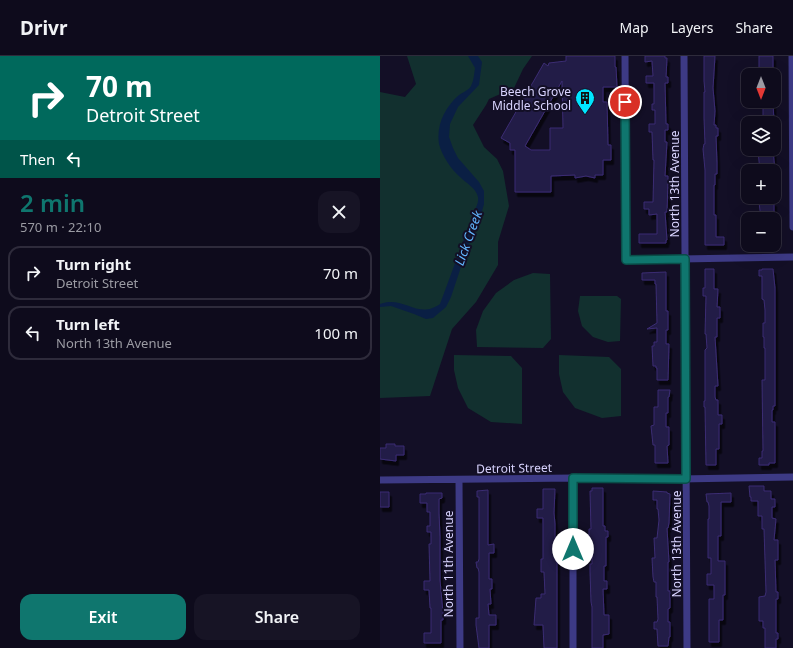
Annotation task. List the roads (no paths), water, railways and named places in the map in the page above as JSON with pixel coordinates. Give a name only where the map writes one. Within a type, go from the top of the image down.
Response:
[{"type":"street","points":[[624,56],[626,260],[793,257]]},
{"type":"street","name":"North 13th Avenue","points":[[684,56],[687,648]]},
{"type":"street","points":[[792,56],[793,226]]},
{"type":"street","name":"Detroit Street","points":[[380,480],[573,478],[686,479],[793,477]]},
{"type":"street","points":[[573,478],[573,648]]},
{"type":"street","name":"North 11th Avenue","points":[[459,480],[460,648]]},
{"type":"water","name":"Lick Creek","points":[[468,56],[478,56],[482,62],[479,85],[458,107],[450,124],[449,137],[458,158],[479,182],[484,191],[484,204],[451,297],[446,307],[433,318],[426,319],[391,306],[380,307],[380,304],[396,302],[414,308],[426,309],[433,308],[440,304],[477,205],[477,194],[447,162],[440,149],[438,137],[440,123],[446,111],[454,100],[469,89],[472,84],[475,68]]},
{"type":"place","name":"Beech Grove Middle School","points":[[585,115]]}]
